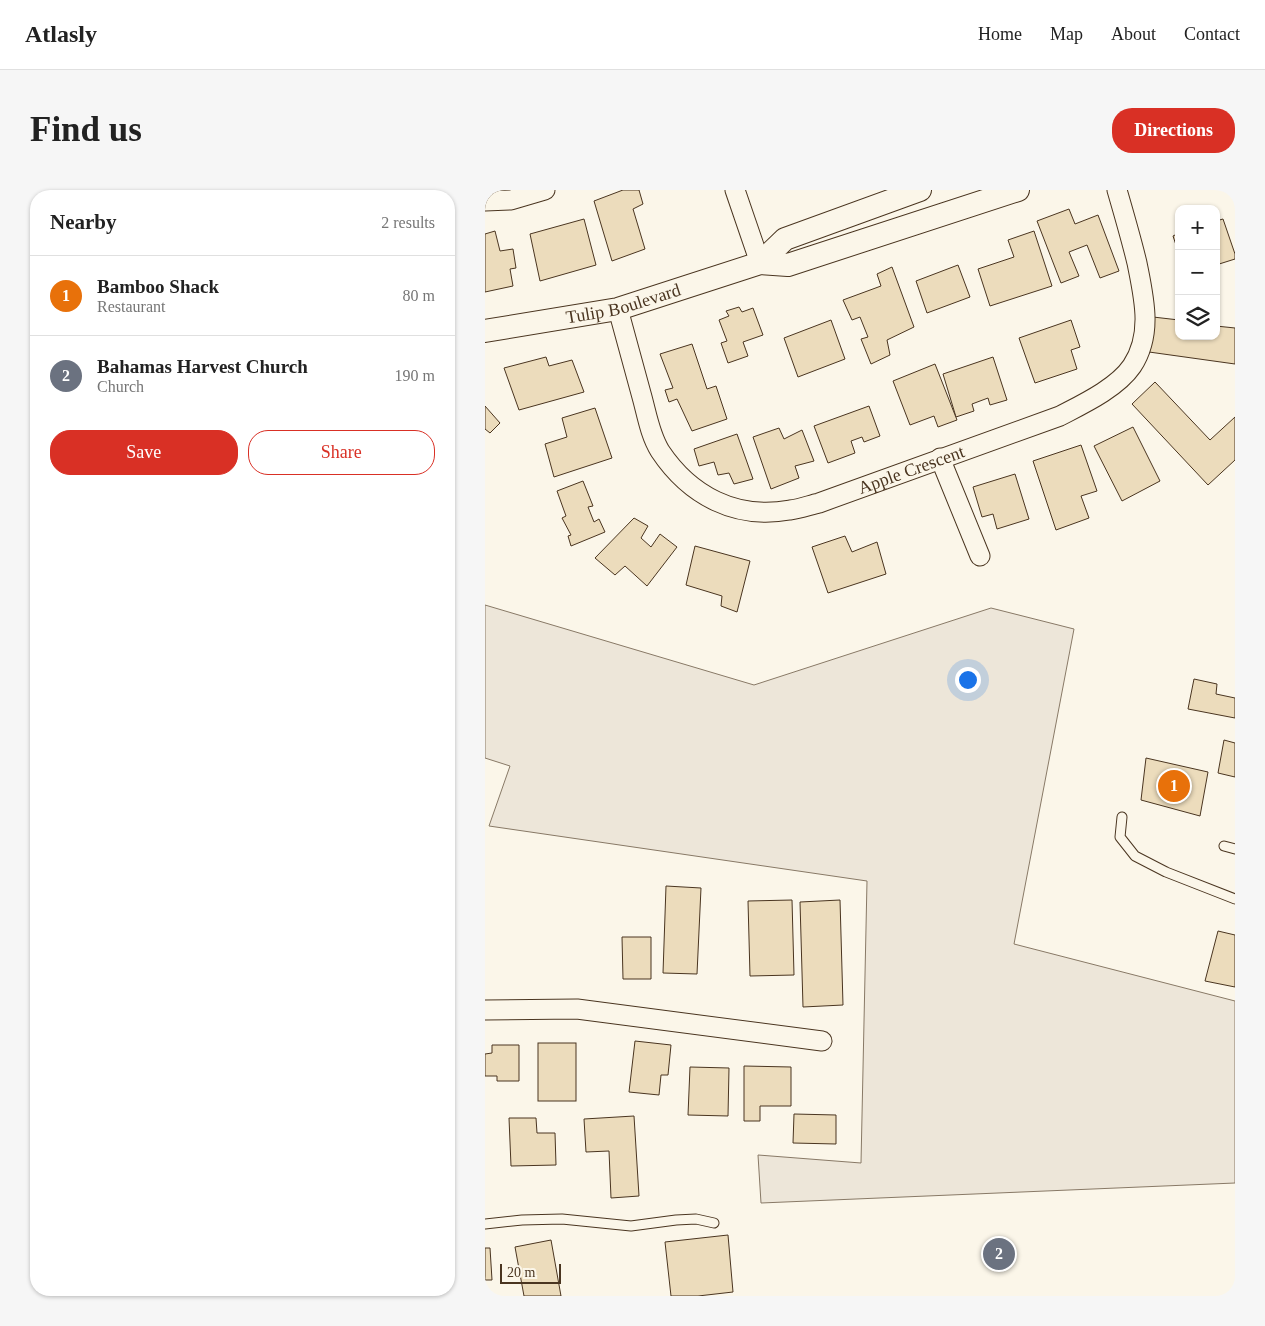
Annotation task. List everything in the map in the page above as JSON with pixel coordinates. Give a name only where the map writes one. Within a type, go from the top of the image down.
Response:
[{"type":"street","points":[[485,201],[511,200],[545,190]]},
{"type":"street","points":[[735,190],[760,263]]},
{"type":"street","name":"Tulip Boulevard","points":[[760,263],[785,238],[920,190]]},
{"type":"street","name":"Tulip Boulevard","points":[[485,331],[618,309],[760,263],[788,265],[981,196],[1019,190]]},
{"type":"street","name":"Apple Crescent","points":[[618,309],[650,428],[660,450],[681,476],[713,501],[737,510],[761,512],[789,511],[819,503],[1060,416],[1093,398],[1115,383],[1131,368],[1140,350],[1146,325],[1145,302],[1129,228],[1117,190]]},
{"type":"street","points":[[940,458],[980,556]]},
{"type":"street","points":[[485,1010],[577,1009],[822,1040]]},
{"type":"lane","points":[[1122,817],[1120,837],[1135,856],[1166,872],[1235,899]]},
{"type":"lane","points":[[1224,846],[1235,849]]},
{"type":"lane","points":[[485,1224],[522,1220],[562,1219],[631,1226],[696,1219],[714,1223]]},
{"type":"shaded area","points":[[485,605],[754,685],[991,608],[1074,629],[1014,944],[1235,1001],[1235,1183],[761,1203],[758,1155],[861,1163],[867,881],[489,826],[510,766],[485,758]]},
{"type":"building","points":[[623,190],[639,190],[643,204],[633,209],[645,249],[612,261],[594,201]]},
{"type":"building","points":[[1069,209],[1075,224],[1098,215],[1119,271],[1100,278],[1087,245],[1069,252],[1079,276],[1061,283],[1037,221]]},
{"type":"building","points":[[584,219],[596,265],[540,281],[530,234]]},
{"type":"building","points":[[1223,219],[1235,259],[1220,264],[1220,250],[1220,220]]},
{"type":"building","points":[[495,231],[500,251],[513,249],[516,268],[510,269],[513,286],[485,292],[485,234]]},
{"type":"building","points":[[1034,231],[1052,286],[990,306],[978,269],[1014,257],[1008,240]]},
{"type":"building","points":[[958,265],[970,297],[927,313],[916,281]]},
{"type":"building","points":[[892,267],[914,327],[887,340],[890,355],[871,364],[861,339],[868,337],[860,317],[852,320],[843,300],[881,286],[877,274]]},
{"type":"building","points":[[739,307],[742,312],[753,308],[763,335],[743,342],[748,356],[728,363],[721,343],[727,341],[719,320],[729,316],[726,311]]},
{"type":"building","points":[[1153,317],[1175,320],[1175,340],[1220,340],[1220,326],[1235,328],[1235,364],[1149,352]]},
{"type":"building","points":[[831,320],[845,359],[798,377],[784,338]]},
{"type":"building","points":[[1071,320],[1080,347],[1071,350],[1077,369],[1035,383],[1019,338]]},
{"type":"building","points":[[692,344],[707,389],[716,386],[727,419],[692,431],[677,399],[669,402],[665,390],[673,388],[660,354]]},
{"type":"building","points":[[546,357],[549,366],[572,360],[584,392],[519,410],[504,368]]},
{"type":"building","points":[[993,357],[1007,400],[990,405],[988,398],[972,404],[974,411],[956,417],[943,374]]},
{"type":"building","points":[[935,364],[957,420],[938,427],[934,416],[910,425],[893,381]]},
{"type":"building","points":[[1155,382],[1210,440],[1235,417],[1235,460],[1208,485],[1132,404]]},
{"type":"building","points":[[485,406],[500,423],[490,433],[485,429]]},
{"type":"building","points":[[869,406],[880,436],[864,442],[862,437],[851,441],[855,453],[828,463],[814,426]]},
{"type":"building","points":[[595,408],[612,458],[554,477],[545,444],[567,437],[562,418]]},
{"type":"building","points":[[1133,427],[1160,481],[1122,501],[1094,446]]},
{"type":"building","points":[[779,428],[784,439],[802,430],[814,461],[795,466],[799,478],[771,489],[753,437]]},
{"type":"building","points":[[737,434],[753,479],[734,484],[729,473],[718,475],[714,462],[699,466],[694,449]]},
{"type":"building","points":[[1081,445],[1097,491],[1081,496],[1089,518],[1056,530],[1033,461]]},
{"type":"building","points":[[1015,474],[1029,519],[997,529],[993,514],[982,517],[973,487]]},
{"type":"building","points":[[583,481],[593,506],[588,507],[594,522],[599,519],[605,532],[571,546],[568,536],[571,535],[562,518],[566,516],[557,491]]},
{"type":"building","points":[[634,518],[648,526],[641,538],[651,547],[660,534],[677,547],[647,586],[625,566],[615,575],[595,558]]},
{"type":"building","points":[[845,536],[852,552],[877,542],[886,574],[828,593],[812,547]]},
{"type":"building","points":[[695,546],[750,561],[737,612],[721,606],[722,596],[686,585]]},
{"type":"building","points":[[1194,679],[1217,684],[1216,694],[1235,698],[1235,718],[1188,709]]},
{"type":"building","points":[[1224,740],[1235,743],[1235,777],[1218,773]]},
{"type":"building","points":[[1146,758],[1208,772],[1200,816],[1141,800]]},
{"type":"building","points":[[666,886],[701,888],[697,974],[663,973]]},
{"type":"building","points":[[792,900],[794,975],[750,976],[748,901]]},
{"type":"building","points":[[840,900],[843,1005],[803,1007],[800,902]]},
{"type":"building","points":[[1218,931],[1235,935],[1235,987],[1205,981]]},
{"type":"building","points":[[622,937],[651,937],[651,979],[623,979]]},
{"type":"building","points":[[635,1041],[671,1045],[668,1075],[661,1075],[659,1095],[629,1092]]},
{"type":"building","points":[[538,1043],[576,1043],[576,1101],[538,1101]]},
{"type":"building","points":[[492,1045],[519,1045],[519,1081],[497,1081],[497,1076],[485,1076],[485,1054],[492,1053]]},
{"type":"building","points":[[744,1066],[791,1067],[791,1106],[760,1106],[760,1121],[744,1121]]},
{"type":"building","points":[[690,1067],[729,1068],[728,1116],[688,1115]]},
{"type":"building","points":[[794,1114],[836,1115],[836,1144],[793,1143]]},
{"type":"building","points":[[634,1116],[639,1196],[611,1198],[609,1151],[586,1152],[584,1119]]},
{"type":"building","points":[[509,1118],[536,1118],[537,1133],[555,1133],[556,1165],[511,1166]]},
{"type":"building","points":[[728,1235],[733,1292],[698,1296],[671,1296],[665,1242]]},
{"type":"building","points":[[551,1240],[561,1296],[524,1296],[515,1247]]},
{"type":"building","points":[[485,1248],[490,1248],[492,1280],[485,1280]]},
{"type":"place","name":"Bamboo Shack","points":[[1174,786]]},
{"type":"place","name":"Bahamas Harvest Church","points":[[999,1254]]}]
